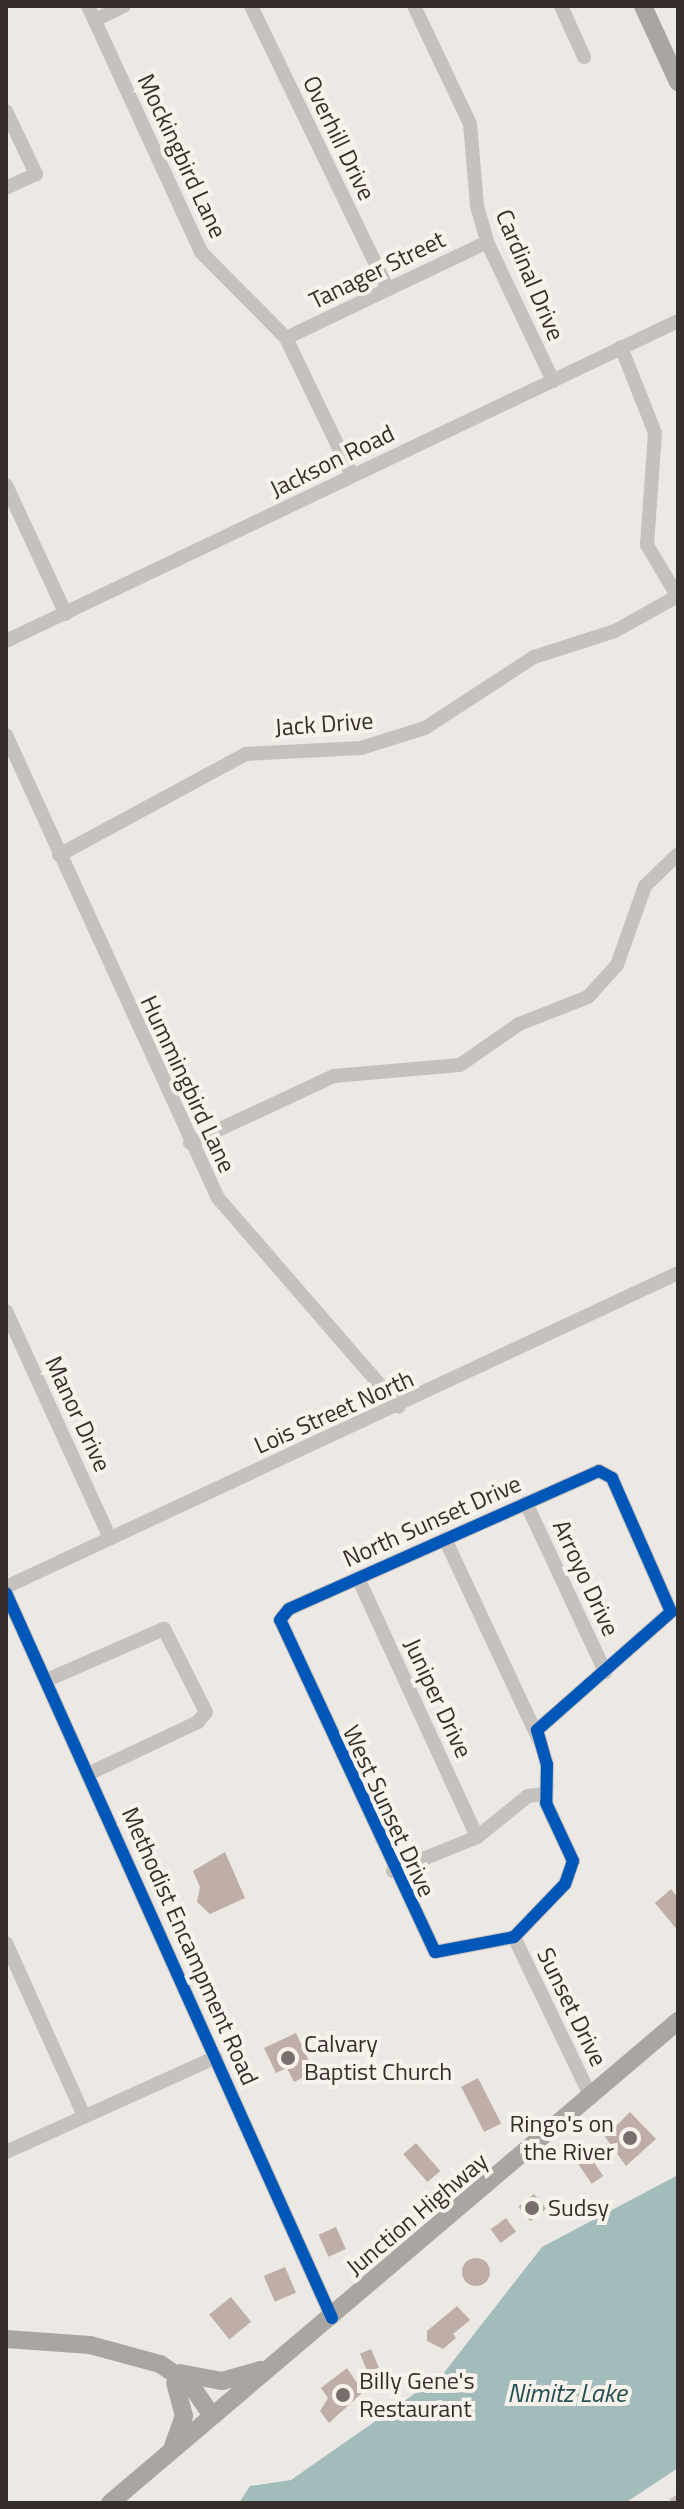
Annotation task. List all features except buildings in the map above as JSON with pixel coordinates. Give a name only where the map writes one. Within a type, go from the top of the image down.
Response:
[{"type":"main road","points":[[643,6],[678,82]]},
{"type":"main road","name":"Junction Highway","points":[[110,2503],[332,2318],[678,2021]]},
{"type":"main road","points":[[6,2339],[71,2342],[138,2359],[176,2378],[212,2416]]},
{"type":"main road","points":[[176,2378],[222,2381],[274,2365]]},
{"type":"main road","points":[[170,2452],[184,2416],[176,2378]]},
{"type":"street","name":"Mockingbird Lane","points":[[88,6],[201,252],[286,338],[352,475]]},
{"type":"street","points":[[95,20],[124,6]]},
{"type":"street","name":"Overhill Drive","points":[[251,6],[388,289]]},
{"type":"street","name":"Cardinal Drive","points":[[414,6],[470,124],[477,206],[487,242],[553,381]]},
{"type":"street","points":[[561,6],[584,57]]},
{"type":"street","points":[[6,111],[36,174],[6,188]]},
{"type":"street","name":"Tanager Street","points":[[286,338],[487,242]]},
{"type":"street","name":"Jackson Road","points":[[6,641],[678,321]]},
{"type":"street","points":[[621,347],[655,433],[647,545],[678,596]]},
{"type":"street","points":[[6,485],[66,614]]},
{"type":"street","name":"Jack Drive","points":[[59,855],[246,754],[361,748],[425,728],[534,657],[615,631],[678,596]]},
{"type":"street","name":"Hummingbird Lane","points":[[6,735],[190,1143],[231,1219],[296,1282],[399,1407]]},
{"type":"street","points":[[190,1143],[334,1076],[460,1065],[519,1024],[588,997],[617,965],[645,886],[678,854]]},
{"type":"street","name":"Lois Street North","points":[[6,1587],[109,1536],[399,1407],[678,1273]]},
{"type":"street","name":"Manor Drive","points":[[6,1311],[109,1536]]},
{"type":"street","name":"North Sunset Drive","points":[[284,1612],[599,1471],[612,1478],[671,1606],[664,1623],[605,1672]]},
{"type":"street","name":"Arroyo Drive","points":[[526,1503],[605,1672]]},
{"type":"street","points":[[445,1539],[539,1740],[547,1764],[544,1794],[572,1871],[514,1937]]},
{"type":"street","name":"Juniper Drive","points":[[358,1578],[477,1837]]},
{"type":"street","name":"Methodist Encampment Road","points":[[6,1593],[332,2318]]},
{"type":"street","name":"West Sunset Drive","points":[[284,1612],[282,1634],[393,1871],[435,1952],[514,1937]]},
{"type":"street","points":[[47,1680],[164,1629],[206,1712],[198,1722],[88,1774]]},
{"type":"street","points":[[539,1740],[537,1730],[605,1672]]},
{"type":"street","points":[[393,1871],[477,1837],[528,1796],[544,1794]]},
{"type":"street","name":"Sunset Drive","points":[[514,1937],[591,2097]]},
{"type":"street","points":[[6,1943],[84,2116]]},
{"type":"street","points":[[6,2152],[216,2057]]},
{"type":"water","name":"Nimitz Lake","points":[[678,2175],[678,2468],[625,2503],[239,2503],[250,2486],[291,2480],[443,2374],[542,2247]]},
{"type":"cycle path","points":[[599,1471],[612,1478],[671,1612],[537,1730],[547,1764],[546,1803],[573,1861],[565,1884],[514,1937],[435,1952],[280,1620],[289,1609],[599,1471]]},
{"type":"cycle path","points":[[6,1593],[332,2318]]},
{"type":"place","name":"Calvary Baptist Church","points":[[288,2058]]},
{"type":"place","name":"Ringo's on the River","points":[[630,2138]]},
{"type":"place","name":"Sudsy","points":[[532,2208]]},
{"type":"place","name":"Billy Gene's Restaurant","points":[[343,2395]]}]
